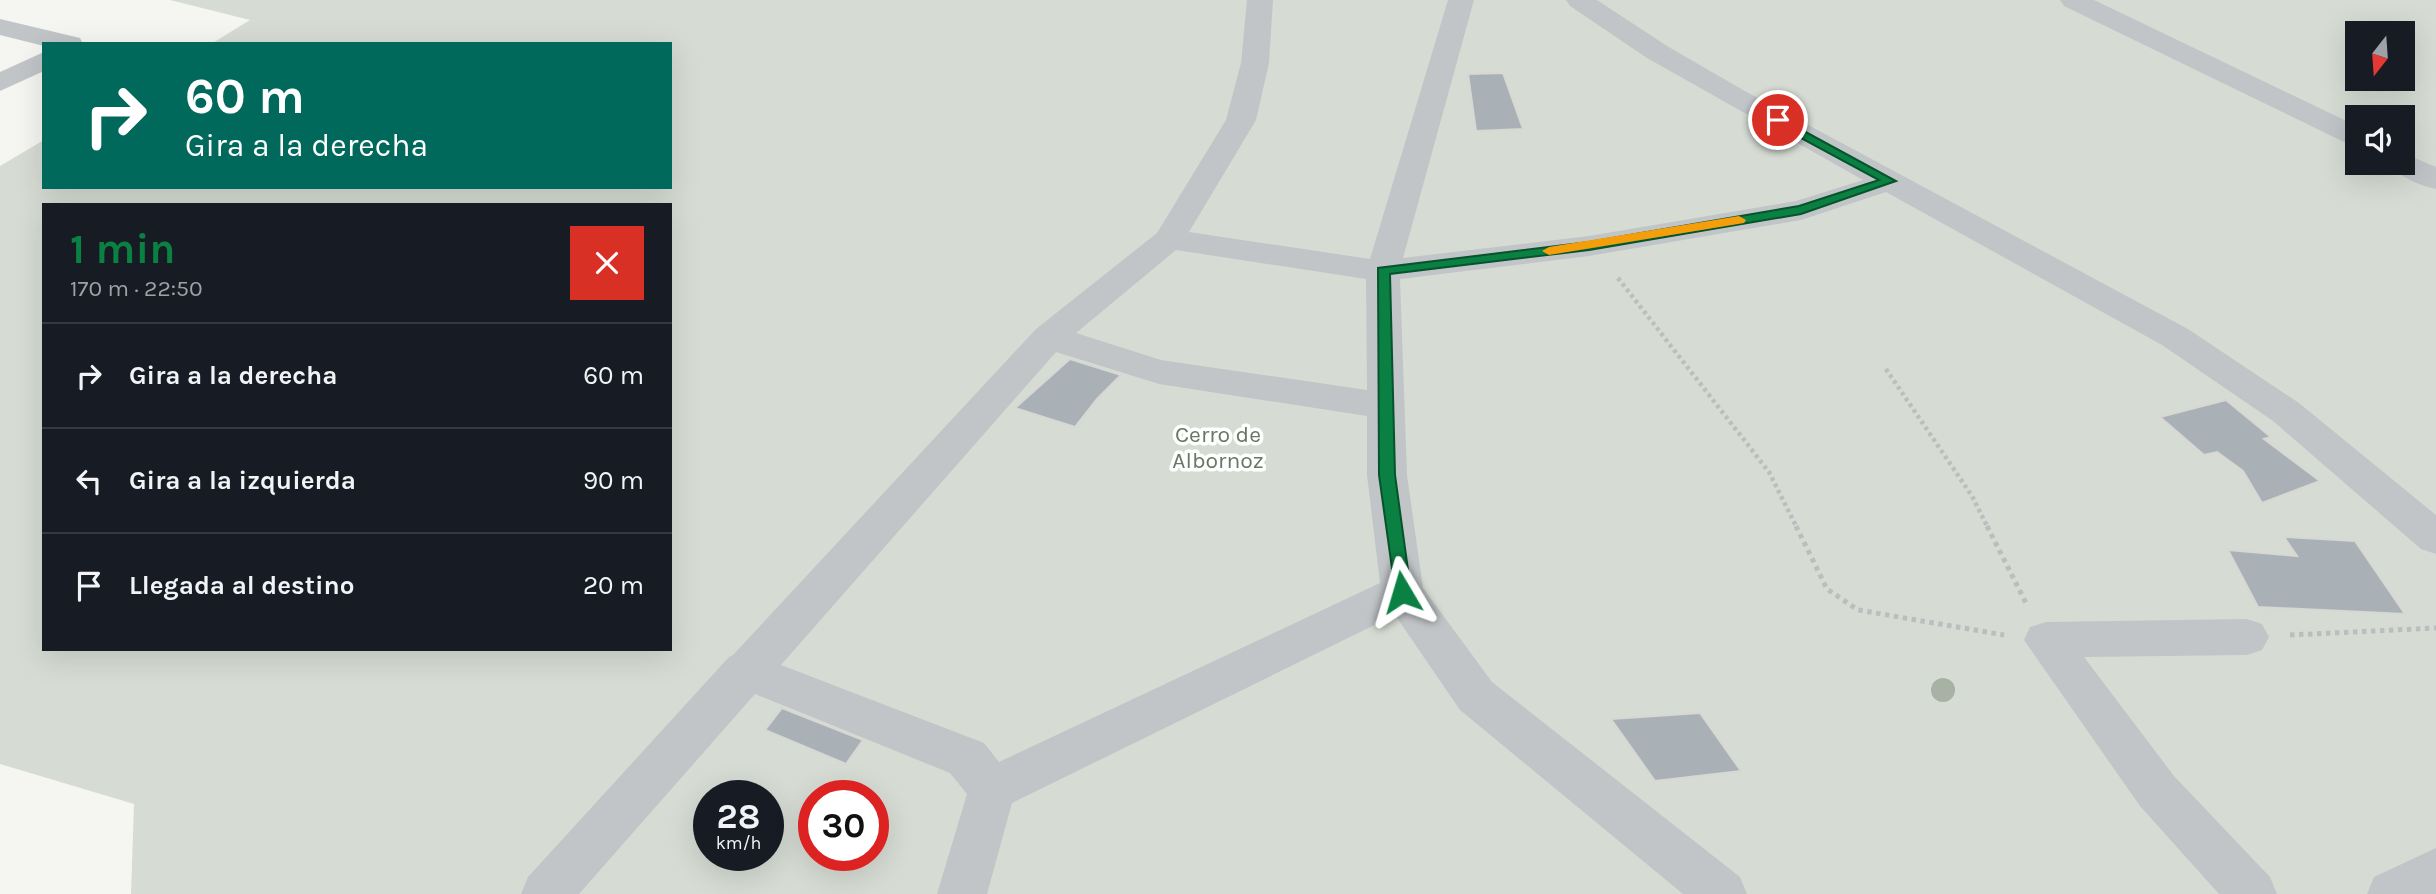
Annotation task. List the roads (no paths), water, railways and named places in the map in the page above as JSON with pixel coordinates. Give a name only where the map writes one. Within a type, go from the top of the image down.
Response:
[{"type":"street","points":[[546,894],[745,670],[1049,337],[1169,239],[1241,120],[1255,63],[1260,0]]},
{"type":"street","points":[[1461,0],[1383,271],[1387,475],[1402,592],[1476,696],[1701,890]]},
{"type":"street","points":[[1579,0],[1657,52],[1733,96],[2175,337],[2286,412],[2436,538]]},
{"type":"street","points":[[2073,0],[2345,131]]},
{"type":"street","points":[[0,27],[62,42]]},
{"type":"street","points":[[0,83],[42,61]]},
{"type":"street","points":[[2415,169],[2436,180]]},
{"type":"street","points":[[1169,239],[1383,271],[1589,246],[1801,210],[1889,181]]},
{"type":"street","points":[[1049,337],[1159,372],[1385,405]]},
{"type":"street","points":[[962,894],[992,789],[1402,592]]},
{"type":"street","points":[[2247,637],[2046,640],[2157,790],[2252,894]]},
{"type":"street","points":[[745,670],[967,758],[992,789]]},
{"type":"street","points":[[2392,894],[2436,872]]},
{"type":"park label","name":"Cerro de Albornoz","points":[[1218,447]]}]
